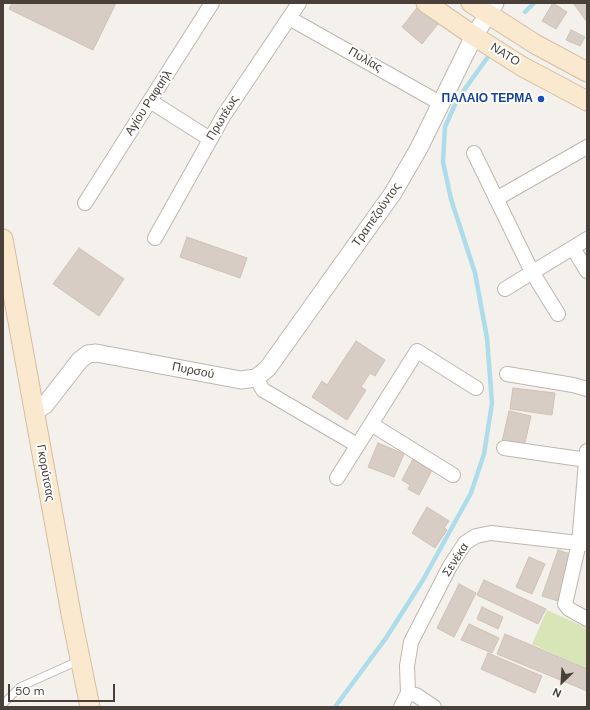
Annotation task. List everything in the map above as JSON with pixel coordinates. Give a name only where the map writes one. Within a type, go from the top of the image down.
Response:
[{"type":"main road","name":"ΝΑΤΟ","points":[[426,3],[523,67],[587,101]]},
{"type":"main road","points":[[471,3],[492,9],[535,44],[587,72]]},
{"type":"main road","name":"Γκορύτσας","points":[[3,239],[7,286],[34,412],[90,707]]},
{"type":"street","name":"Αγίου Ραφαήλ","points":[[85,202],[212,3]]},
{"type":"street","name":"Πρωτέως","points":[[155,238],[210,139],[251,72],[299,3]]},
{"type":"street","name":"Τραπεζούντος","points":[[256,378],[268,368],[393,193],[419,148],[474,36],[492,9]]},
{"type":"street","name":"Πυλίας","points":[[289,18],[440,103]]},
{"type":"street","points":[[150,101],[210,139]]},
{"type":"street","points":[[496,199],[587,147]]},
{"type":"street","points":[[474,153],[532,272],[558,314]]},
{"type":"street","points":[[505,289],[587,239]]},
{"type":"street","points":[[573,248],[587,272]]},
{"type":"street","points":[[337,478],[417,351],[476,388]]},
{"type":"street","name":"Πυρσού","points":[[34,412],[45,405],[80,360],[88,354],[96,353],[241,380],[256,378]]},
{"type":"street","points":[[507,374],[573,385],[587,389]]},
{"type":"street","points":[[256,378],[263,390],[358,445]]},
{"type":"street","points":[[371,424],[453,475]]},
{"type":"street","points":[[504,448],[587,457],[583,543],[565,604],[569,609],[587,619]]},
{"type":"street","name":"Σενέκα","points":[[408,693],[408,666],[411,642],[450,566],[464,543],[476,536],[491,533],[583,543]]},
{"type":"street","points":[[401,707],[408,693],[416,695],[434,707]]},
{"type":"lane","points":[[3,704],[20,687],[80,660]]},
{"type":"green space","points":[[547,610],[587,628],[587,669],[532,644]]},
{"type":"building","points":[[12,3],[116,3],[93,50],[9,9]]},
{"type":"building","points":[[553,3],[567,12],[556,29],[542,21]]},
{"type":"building","points":[[573,3],[587,3],[587,22]]},
{"type":"building","points":[[417,8],[438,24],[422,44],[402,27]]},
{"type":"building","points":[[571,30],[585,37],[580,46],[566,40]]},
{"type":"building","points":[[187,237],[247,258],[240,278],[180,257]]},
{"type":"building","points":[[79,248],[124,279],[99,316],[53,284]]},
{"type":"building","points":[[356,341],[385,360],[375,376],[370,373],[361,387],[366,390],[347,420],[312,397],[322,381],[327,385]]},
{"type":"building","points":[[513,388],[555,393],[552,415],[510,409]]},
{"type":"building","points":[[509,411],[531,416],[524,447],[502,442]]},
{"type":"building","points":[[378,443],[404,454],[394,477],[368,467]]},
{"type":"building","points":[[413,459],[432,470],[419,495],[408,489],[410,485],[402,480]]},
{"type":"building","points":[[427,507],[449,521],[444,528],[447,530],[435,548],[412,533]]},
{"type":"building","points":[[558,550],[573,555],[558,601],[542,596]]},
{"type":"building","points":[[529,557],[545,564],[532,594],[516,587]]},
{"type":"building","points":[[484,580],[546,609],[538,624],[477,595]]},
{"type":"building","points":[[459,584],[476,593],[454,637],[437,628]]},
{"type":"building","points":[[482,607],[503,617],[498,629],[477,619]]},
{"type":"building","points":[[469,624],[499,638],[492,653],[461,640]]},
{"type":"building","points":[[505,634],[587,669],[587,691],[497,654]]},
{"type":"building","points":[[488,653],[542,676],[535,693],[481,669]]},
{"type":"waterway","points":[[525,12],[534,3]]},
{"type":"waterway","points":[[335,707],[386,638],[423,580],[471,493],[484,454],[492,403],[487,338],[475,273],[451,199],[443,162],[445,127],[457,100],[490,54]]},
{"type":"place","name":"ΠΑΛΑΙΟ ΤΕΡΜΑ","points":[[541,99]]}]
